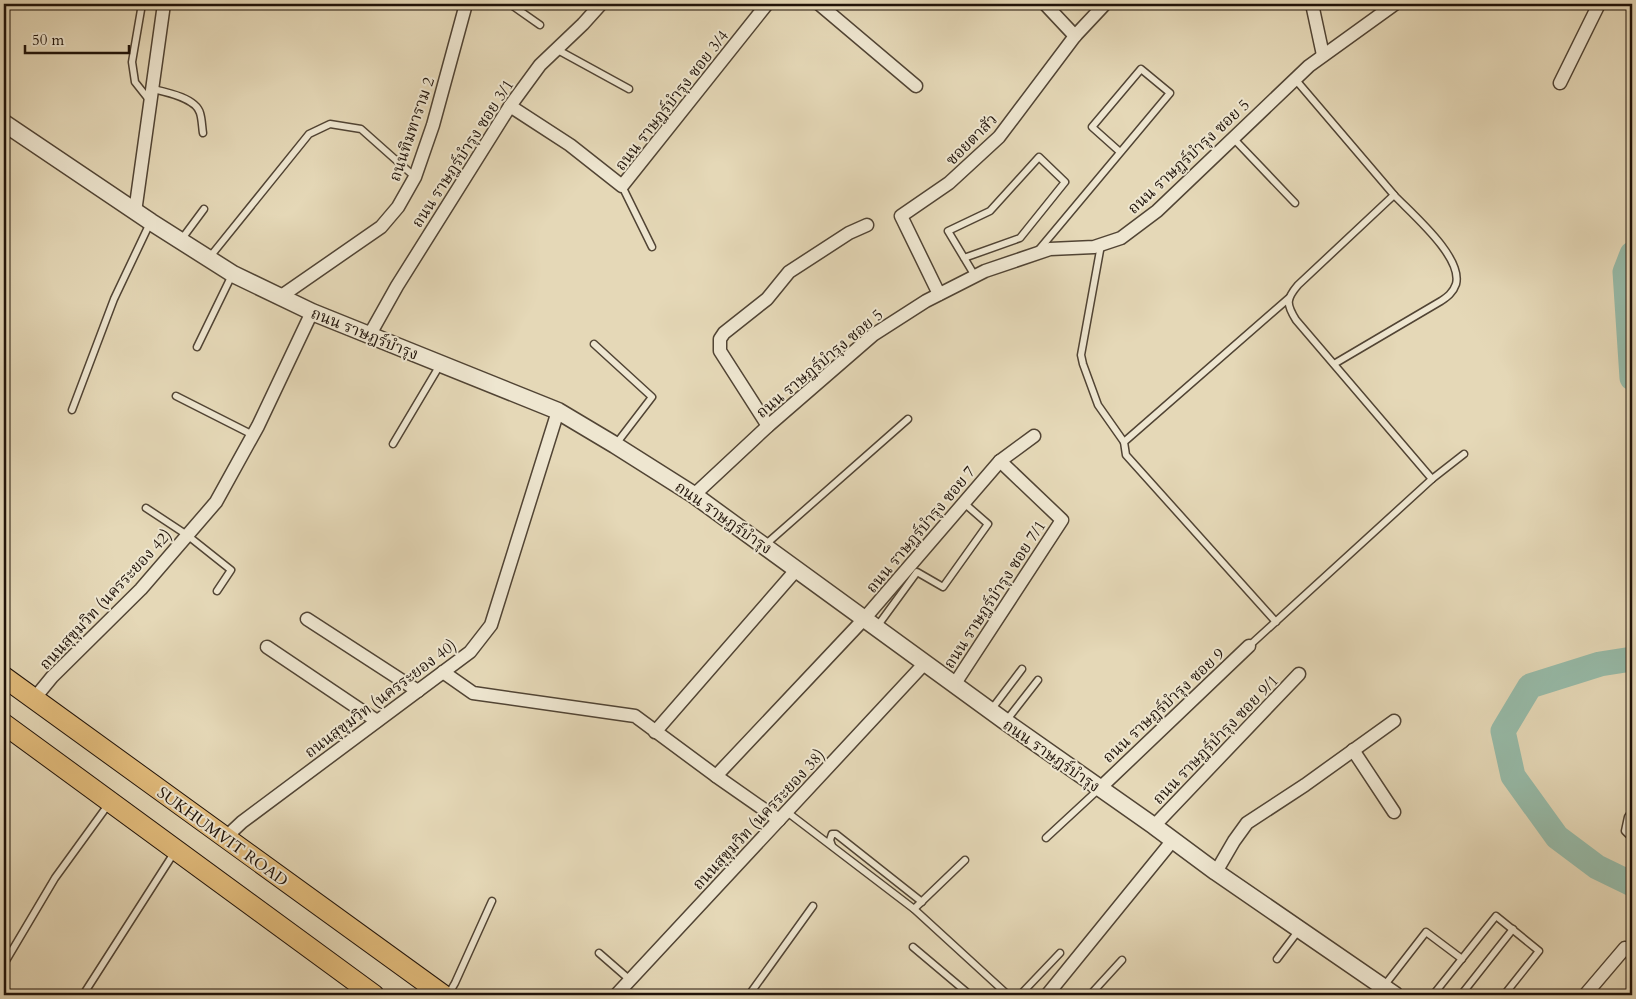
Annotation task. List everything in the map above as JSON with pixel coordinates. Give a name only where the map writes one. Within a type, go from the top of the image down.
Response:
[{"type":"main road","name":"SUKHUMVIT ROAD","points":[[4,677],[442,995]]},
{"type":"main road","points":[[4,725],[374,995]]},
{"type":"street","points":[[136,212],[164,4]]},
{"type":"street","name":"ถนนทิมทาราม 2","points":[[280,297],[381,227],[398,207],[414,177],[433,125],[466,4]]},
{"type":"street","name":"ถนน ราษฎร์บำรุง ซอย 3/1","points":[[369,336],[397,286],[510,106],[536,70],[601,4]]},
{"type":"street","name":"ถนน ราษฎร์บำรุง ซอย 3/4","points":[[510,106],[570,145],[622,186],[767,4]]},
{"type":"street","points":[[819,4],[916,86]]},
{"type":"street","points":[[1044,4],[1075,36]]},
{"type":"street","name":"ซอยตาสัว","points":[[940,294],[901,216],[949,183],[998,137],[1075,36],[1105,4]]},
{"type":"street","points":[[1312,4],[1323,55]]},
{"type":"street","name":"ถนน ราษฎร์บำรุง ซอย 5","points":[[694,495],[768,426],[873,335],[926,301],[985,271],[1050,249],[1097,246],[1121,238],[1157,211],[1309,66],[1394,4]]},
{"type":"street","points":[[1560,82],[1599,4]]},
{"type":"street","name":"ถนน ราษฎร์บำรุง","points":[[4,124],[233,274],[312,312],[558,411],[615,445],[694,495],[924,664],[1216,872],[1389,991]]},
{"type":"street","points":[[768,426],[720,351],[720,338],[724,332],[767,299],[790,272],[849,233],[867,225]]},
{"type":"street","name":"ถนนสุขุมวิท (นครระยอง 42)","points":[[34,699],[52,677],[141,589],[216,502],[253,435],[312,312]]},
{"type":"street","name":"ถนนสุขุมวิท (นครระยอง 40)","points":[[225,838],[242,822],[470,652],[491,625],[558,411]]},
{"type":"street","name":"ถนน ราษฎร์บำรุง ซอย 7","points":[[716,776],[870,624],[964,503],[1000,461],[1034,436]]},
{"type":"street","name":"ถนน ราษฎร์บำรุง ซอย 7/1","points":[[954,685],[1062,520],[1000,461]]},
{"type":"street","points":[[655,732],[797,569]]},
{"type":"street","points":[[307,619],[418,691]]},
{"type":"street","name":"ถนน ราษฎร์บำรุง ซอย 9","points":[[1099,788],[1249,646]]},
{"type":"street","points":[[267,647],[377,721]]},
{"type":"street","name":"ถนนสุขุมวิท (นครระยอง 38)","points":[[616,995],[924,664]]},
{"type":"street","points":[[444,672],[473,693],[635,716],[716,776],[783,816]]},
{"type":"street","name":"ถนน ราษฎร์บำรุง ซอย 9/1","points":[[1154,826],[1299,674]]},
{"type":"street","points":[[1216,872],[1247,823],[1394,721]]},
{"type":"street","points":[[1353,750],[1394,812]]},
{"type":"street","points":[[1047,995],[1172,840]]},
{"type":"street","points":[[1585,995],[1624,948]]},
{"type":"lane","points":[[142,4],[132,62],[135,82],[152,95],[180,96],[196,106],[200,112],[203,133]]},
{"type":"lane","points":[[510,4],[540,25]]},
{"type":"lane","points":[[556,49],[629,89]]},
{"type":"lane","points":[[1035,254],[1170,93],[1141,69],[1092,127],[1120,152]]},
{"type":"lane","points":[[1295,79],[1394,194],[1449,254],[1456,273],[1456,284],[1451,293],[1441,302],[1334,364]]},
{"type":"lane","points":[[208,259],[309,134],[330,124],[361,129],[414,177]]},
{"type":"lane","points":[[1233,138],[1296,203]]},
{"type":"lane","points":[[964,258],[1020,238],[1065,182],[1039,157],[990,212],[948,231],[964,258],[975,276]]},
{"type":"lane","points":[[622,186],[652,247]]},
{"type":"lane","points":[[1394,194],[1298,285],[1291,293],[1288,302],[1296,320],[1432,480]]},
{"type":"lane","points":[[180,241],[204,209]]},
{"type":"lane","points":[[72,410],[114,299],[151,222]]},
{"type":"lane","points":[[1097,246],[1081,355],[1098,405],[1124,442],[1126,455],[1276,622]]},
{"type":"lane","points":[[197,347],[233,274]]},
{"type":"lane","points":[[1124,442],[1289,298]]},
{"type":"lane","points":[[594,344],[652,397],[615,445]]},
{"type":"lane","points":[[393,444],[440,364]]},
{"type":"lane","points":[[176,396],[253,435]]},
{"type":"lane","points":[[764,546],[908,419]]},
{"type":"lane","points":[[1249,646],[1432,480],[1464,454]]},
{"type":"lane","points":[[870,624],[917,572],[943,587],[988,524],[964,503]]},
{"type":"lane","points":[[146,508],[187,535],[231,570],[218,591]]},
{"type":"lane","points":[[990,711],[1022,669]]},
{"type":"lane","points":[[1006,722],[1038,680]]},
{"type":"lane","points":[[1046,838],[1099,788]]},
{"type":"lane","points":[[4,964],[55,878],[110,802]]},
{"type":"lane","points":[[1632,811],[1628,817],[1625,831],[1632,838]]},
{"type":"lane","points":[[783,816],[832,846],[914,910],[1008,995]]},
{"type":"lane","points":[[832,846],[830,840],[832,834],[836,834],[922,902]]},
{"type":"lane","points":[[83,995],[176,850]]},
{"type":"lane","points":[[914,910],[965,860]]},
{"type":"lane","points":[[448,995],[492,901]]},
{"type":"lane","points":[[749,995],[813,906]]},
{"type":"lane","points":[[1433,995],[1496,916],[1539,951],[1504,995]]},
{"type":"lane","points":[[1461,995],[1513,929]]},
{"type":"lane","points":[[1277,959],[1300,930]]},
{"type":"lane","points":[[1389,991],[1426,932],[1462,959]]},
{"type":"lane","points":[[913,947],[970,995]]},
{"type":"lane","points":[[598,953],[630,980]]},
{"type":"lane","points":[[1020,995],[1060,953]]},
{"type":"lane","points":[[1090,995],[1122,960]]},
{"type":"waterway","points":[[1632,254],[1625,272],[1632,378]]},
{"type":"waterway","points":[[1632,659],[1600,664],[1530,686],[1503,731],[1513,776],[1557,837],[1597,867],[1632,884]]}]
